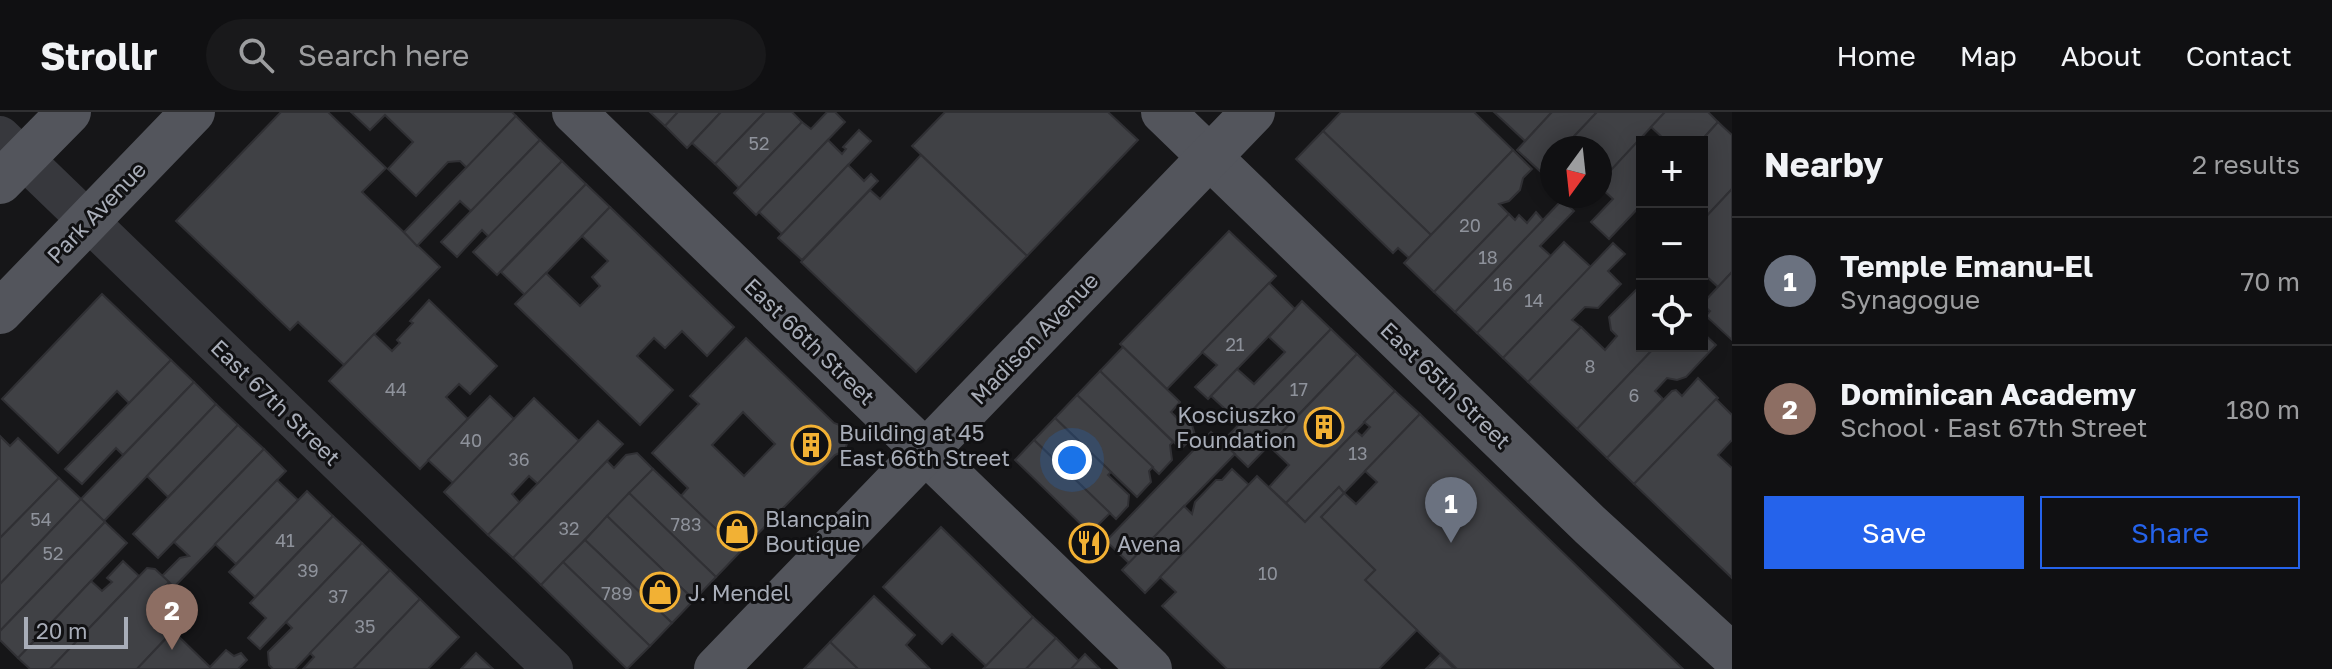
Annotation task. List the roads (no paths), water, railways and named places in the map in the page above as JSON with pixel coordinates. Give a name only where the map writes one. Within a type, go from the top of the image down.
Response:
[{"type":"main road","points":[[8,159],[69,112]]},
{"type":"main road","name":"Park Avenue","points":[[0,312],[193,112]]},
{"type":"main road","name":"East 66th Street","points":[[574,112],[1150,669]]},
{"type":"main road","name":"East 65th Street","points":[[1163,112],[1590,525],[1732,655]]},
{"type":"main road","name":"Madison Avenue","points":[[716,669],[1253,112]]},
{"type":"street","name":"East 67th Street","points":[[8,159],[88,220],[553,669]]},
{"type":"place","name":"Kosciuszko Foundation","points":[[1324,427]]},
{"type":"place","name":"Building at 45 East 66th Street","points":[[811,445]]},
{"type":"place","name":"Blancpain Boutique","points":[[737,531]]},
{"type":"place","name":"Avena","points":[[1089,543]]},
{"type":"place","name":"Temple Emanu-El","points":[[1451,543]]},
{"type":"place","name":"J. Mendel","points":[[660,592]]},
{"type":"place","name":"Dominican Academy","points":[[172,650]]}]
